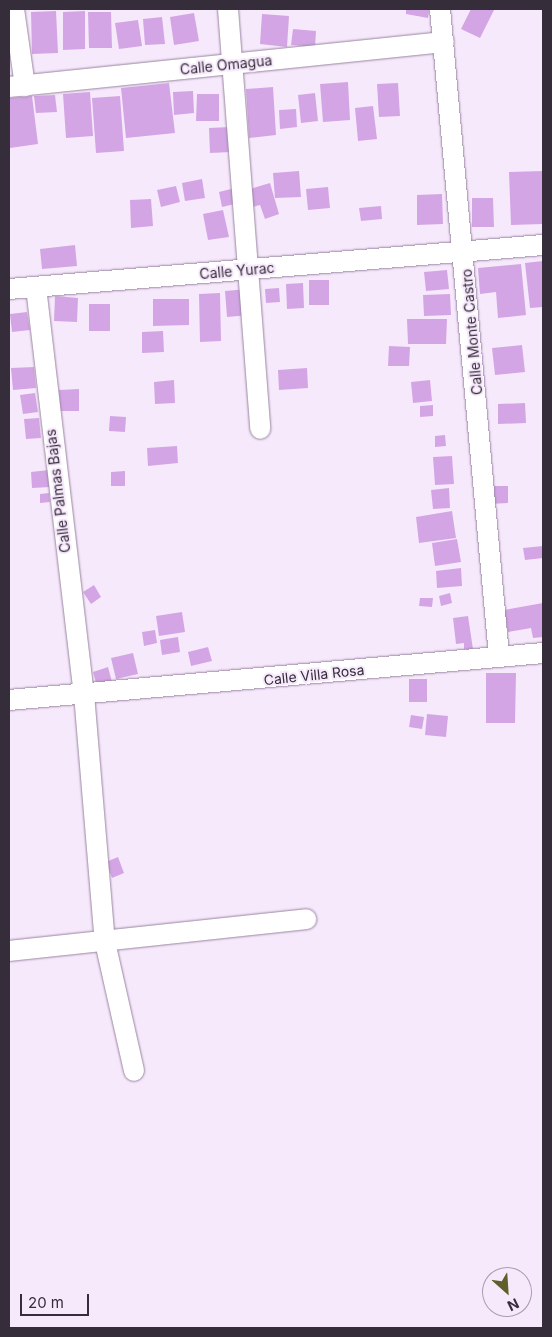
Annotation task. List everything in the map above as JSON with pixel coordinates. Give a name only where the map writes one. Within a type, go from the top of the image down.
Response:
[{"type":"street","points":[[14,9],[17,86]]},
{"type":"street","points":[[228,9],[260,429]]},
{"type":"street","name":"Calle Monte Castro","points":[[440,9],[465,252],[498,656]]},
{"type":"street","name":"Calle Omagua","points":[[17,86],[444,42]]},
{"type":"street","name":"Calle Yurac","points":[[9,289],[543,245]]},
{"type":"street","name":"Calle Palmas Bajas","points":[[36,287],[84,694],[105,942],[134,1070]]},
{"type":"street","name":"Calle Villa Rosa","points":[[9,700],[543,653]]},
{"type":"street","points":[[9,951],[306,919]]},
{"type":"building","points":[[406,9],[429,9],[428,18],[406,14]]},
{"type":"building","points":[[471,9],[494,10],[480,38],[461,29]]},
{"type":"building","points":[[56,11],[58,53],[32,54],[31,12]]},
{"type":"building","points":[[85,11],[85,49],[63,50],[63,12]]},
{"type":"building","points":[[88,12],[111,12],[112,48],[89,48]]},
{"type":"building","points":[[194,13],[199,41],[174,45],[170,17]]},
{"type":"building","points":[[262,14],[289,16],[287,47],[260,44]]},
{"type":"building","points":[[162,17],[165,44],[145,45],[143,19]]},
{"type":"building","points":[[138,20],[142,46],[119,49],[115,23]]},
{"type":"building","points":[[293,29],[316,31],[315,47],[291,45]]},
{"type":"building","points":[[348,82],[350,120],[323,122],[320,84]]},
{"type":"building","points":[[169,83],[175,133],[126,138],[121,88]]},
{"type":"building","points":[[398,83],[400,116],[379,117],[377,84]]},
{"type":"building","points":[[273,87],[276,135],[249,138],[246,89]]},
{"type":"building","points":[[193,91],[194,113],[174,115],[173,92]]},
{"type":"building","points":[[90,92],[93,136],[66,138],[63,94]]},
{"type":"building","points":[[315,93],[318,121],[301,123],[298,95]]},
{"type":"building","points":[[197,94],[219,94],[219,121],[196,121]]},
{"type":"building","points":[[55,95],[57,112],[36,113],[34,96]]},
{"type":"building","points":[[32,96],[38,144],[10,148],[9,98]]},
{"type":"building","points":[[120,96],[124,151],[96,153],[92,98]]},
{"type":"building","points":[[373,106],[377,139],[358,141],[355,108]]},
{"type":"building","points":[[296,109],[297,127],[280,129],[279,110]]},
{"type":"building","points":[[230,127],[231,152],[210,153],[209,128]]},
{"type":"building","points":[[299,171],[301,197],[275,198],[273,173]]},
{"type":"building","points":[[543,171],[543,224],[511,225],[509,172]]},
{"type":"building","points":[[202,179],[205,198],[185,201],[182,183]]},
{"type":"building","points":[[270,183],[279,214],[265,219],[260,205],[252,207],[247,190]]},
{"type":"building","points":[[176,186],[180,202],[161,207],[157,190]]},
{"type":"building","points":[[328,187],[330,208],[308,210],[306,189]]},
{"type":"building","points":[[235,188],[239,203],[222,207],[219,192]]},
{"type":"building","points":[[442,194],[443,224],[417,225],[417,195]]},
{"type":"building","points":[[472,198],[493,198],[494,227],[472,227]]},
{"type":"building","points":[[151,199],[153,226],[131,228],[130,200]]},
{"type":"building","points":[[381,206],[382,219],[361,221],[359,208]]},
{"type":"building","points":[[223,210],[229,237],[208,240],[203,214]]},
{"type":"building","points":[[75,245],[77,266],[42,269],[40,249]]},
{"type":"building","points":[[543,261],[543,307],[530,308],[525,263]]},
{"type":"building","points":[[521,264],[526,315],[498,318],[496,292],[480,294],[478,268]]},
{"type":"building","points":[[447,270],[449,289],[426,291],[424,272]]},
{"type":"building","points":[[309,280],[329,280],[329,305],[309,305]]},
{"type":"building","points":[[303,283],[304,308],[287,309],[286,284]]},
{"type":"building","points":[[279,288],[280,302],[266,303],[265,289]]},
{"type":"building","points":[[248,289],[250,315],[227,317],[225,291]]},
{"type":"building","points":[[220,293],[221,341],[200,342],[199,294]]},
{"type":"building","points":[[450,294],[451,315],[424,316],[423,295]]},
{"type":"building","points":[[55,296],[78,298],[77,322],[54,321]]},
{"type":"building","points":[[153,299],[189,299],[189,325],[153,326]]},
{"type":"building","points":[[89,304],[110,304],[110,331],[89,331]]},
{"type":"building","points":[[27,312],[30,330],[12,332],[10,314]]},
{"type":"building","points":[[407,319],[447,319],[446,344],[408,344]]},
{"type":"building","points":[[163,331],[164,352],[142,353],[142,332]]},
{"type":"building","points":[[522,345],[525,372],[495,375],[492,348]]},
{"type":"building","points":[[389,346],[410,347],[409,366],[388,366]]},
{"type":"building","points":[[34,367],[36,388],[13,390],[11,368]]},
{"type":"building","points":[[307,368],[308,388],[279,390],[278,370]]},
{"type":"building","points":[[174,380],[175,403],[155,404],[154,382]]},
{"type":"building","points":[[430,380],[432,401],[413,403],[411,382]]},
{"type":"building","points":[[79,389],[79,411],[60,411],[59,390]]},
{"type":"building","points":[[35,393],[38,412],[23,414],[20,395]]},
{"type":"building","points":[[525,403],[526,423],[498,424],[498,404]]},
{"type":"building","points":[[433,405],[433,416],[420,417],[420,406]]},
{"type":"building","points":[[110,416],[126,417],[125,432],[109,431]]},
{"type":"building","points":[[39,418],[41,438],[26,439],[24,419]]},
{"type":"building","points":[[445,435],[446,446],[435,447],[435,436]]},
{"type":"building","points":[[177,446],[178,463],[148,466],[147,448]]},
{"type":"building","points":[[452,456],[454,484],[435,485],[433,457]]},
{"type":"building","points":[[49,470],[50,487],[32,488],[31,472]]},
{"type":"building","points":[[125,471],[125,486],[111,486],[111,472]]},
{"type":"building","points":[[489,486],[508,486],[508,503],[489,504]]},
{"type":"building","points":[[449,488],[450,508],[433,509],[431,490]]},
{"type":"building","points":[[49,493],[50,502],[40,503],[40,494]]},
{"type":"building","points":[[452,511],[456,538],[419,543],[416,517]]},
{"type":"building","points":[[457,539],[461,562],[435,566],[432,543]]},
{"type":"building","points":[[543,546],[543,558],[525,560],[523,548]]},
{"type":"building","points":[[461,568],[462,586],[437,588],[436,571]]},
{"type":"building","points":[[94,585],[101,597],[91,604],[83,592]]},
{"type":"building","points":[[450,593],[452,603],[441,606],[439,596]]},
{"type":"building","points":[[420,598],[433,598],[432,607],[419,606]]},
{"type":"building","points":[[543,603],[543,637],[533,638],[531,628],[508,632],[504,610]]},
{"type":"building","points":[[182,612],[185,632],[159,636],[156,616]]},
{"type":"building","points":[[468,616],[473,649],[464,649],[464,643],[456,644],[453,618]]},
{"type":"building","points":[[155,630],[157,643],[144,646],[142,632]]},
{"type":"building","points":[[178,637],[180,652],[162,655],[160,640]]},
{"type":"building","points":[[208,647],[212,661],[191,666],[188,652]]},
{"type":"building","points":[[133,653],[138,674],[116,679],[111,658]]},
{"type":"building","points":[[108,667],[112,682],[97,686],[93,672]]},
{"type":"building","points":[[486,673],[516,673],[515,723],[486,723]]},
{"type":"building","points":[[409,679],[427,679],[427,702],[409,702]]},
{"type":"building","points":[[427,714],[448,716],[446,737],[425,735]]},
{"type":"building","points":[[411,715],[424,717],[422,729],[409,727]]},
{"type":"building","points":[[118,857],[124,873],[112,878],[106,862]]}]
